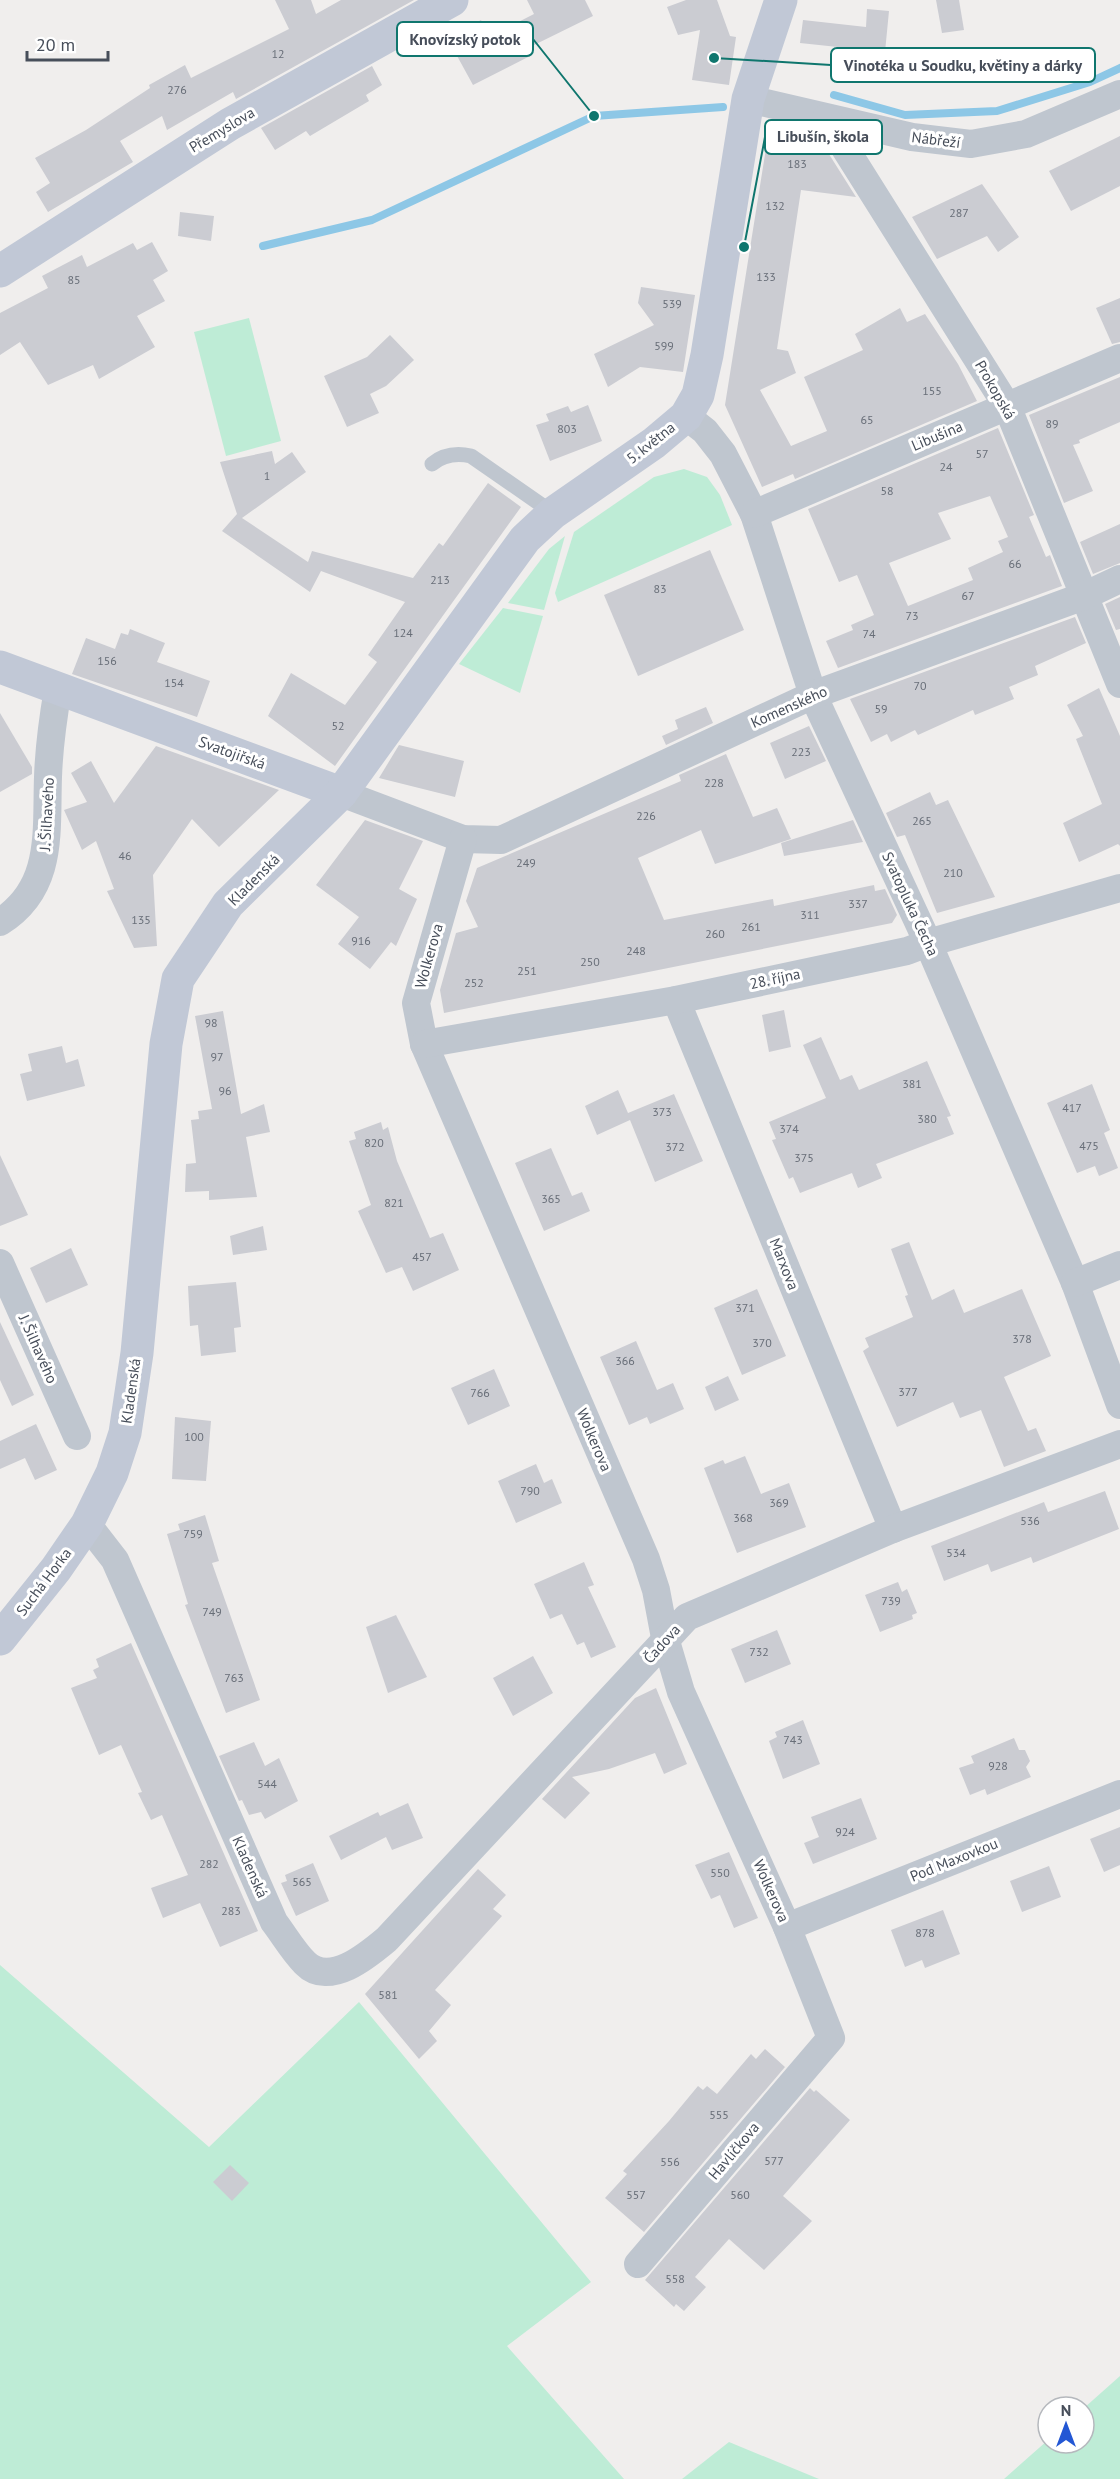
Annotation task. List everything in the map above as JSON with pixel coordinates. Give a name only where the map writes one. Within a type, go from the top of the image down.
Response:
[{"type":"street","name":"Přemyslova","points":[[0,271],[230,124],[452,0]]},
{"type":"street","name":"5. května","points":[[341,793],[525,539],[554,513],[654,443],[686,416],[698,395],[707,355],[748,99],[781,0]]},
{"type":"street","name":"Nábřeží","points":[[748,99],[912,137],[971,144],[1026,134],[1120,94]]},
{"type":"street","name":"Prokopská","points":[[826,118],[1007,406],[1120,684]]},
{"type":"street","name":"Libušina","points":[[754,514],[1120,358]]},
{"type":"street","name":"Svatopluka Čecha","points":[[686,416],[705,431],[723,454],[754,514],[813,695],[928,942],[1075,1283],[1120,1405]]},
{"type":"street","name":"Komenského","points":[[463,839],[501,840],[813,695],[1084,596],[1120,579]]},
{"type":"street","name":"Svatojiřská","points":[[0,667],[463,839]]},
{"type":"street","name":"J. Šilhavého","points":[[0,922],[25,902],[35,885],[46,855],[51,730],[58,689]]},
{"type":"street","name":"Kladenská","points":[[332,1971],[317,1971],[306,1965],[274,1922],[115,1560],[87,1524],[112,1473],[125,1433],[136,1353],[166,1044],[178,979],[228,904],[341,793]]},
{"type":"street","name":"Wolkerova","points":[[463,839],[416,1003],[424,1044],[646,1559],[681,1692],[787,1927],[831,2038]]},
{"type":"street","name":"28. října","points":[[424,1044],[676,1000],[908,951],[928,942],[1120,888]]},
{"type":"street","name":"Marxova","points":[[676,1000],[893,1528]]},
{"type":"street","name":"J. Šilhavého","points":[[0,1263],[77,1436]]},
{"type":"street","points":[[1075,1283],[1120,1265]]},
{"type":"street","name":"Čadova","points":[[332,1971],[360,1962],[387,1939],[630,1681],[665,1638],[687,1617],[893,1528],[1120,1444]]},
{"type":"street","name":"Suchá Horka","points":[[0,1639],[56,1569],[87,1524]]},
{"type":"street","name":"Pod Maxovkou","points":[[787,1927],[1120,1794]]},
{"type":"street","name":"Havlíčkova","points":[[638,2264],[831,2038]]},
{"type":"lane","points":[[432,464],[445,456],[459,453],[471,456],[554,513]]},
{"type":"green space","points":[[249,318],[281,441],[226,456],[194,332]]},
{"type":"green space","points":[[684,469],[707,477],[720,495],[732,525],[558,602],[555,593],[574,532],[654,477]]},
{"type":"green space","points":[[565,536],[544,610],[508,603],[549,549]]},
{"type":"green space","points":[[503,608],[543,616],[520,693],[459,664]]},
{"type":"green space","points":[[0,1965],[209,2147],[359,2002],[591,2282],[507,2346],[624,2479],[0,2479]]},
{"type":"green space","points":[[1120,2376],[1120,2479],[1004,2479],[1036,2451],[1036,2455],[1096,2455],[1096,2397]]},
{"type":"green space","points":[[729,2442],[819,2479],[682,2479]]},
{"type":"building","points":[[275,0],[311,0],[316,14],[341,0],[414,0],[236,99],[233,92],[167,130],[162,116],[120,141],[133,162],[48,212],[36,192],[50,183],[35,158],[86,130],[150,88],[149,85],[185,65],[191,78],[289,29]]},
{"type":"building","points":[[527,0],[585,0],[593,16],[528,48],[532,55],[473,85],[456,54],[468,47],[460,31],[481,20],[489,37],[534,14]]},
{"type":"building","points":[[686,0],[717,0],[730,36],[736,37],[729,85],[692,80],[700,30],[678,35],[667,7]]},
{"type":"building","points":[[936,0],[959,0],[964,30],[942,33]]},
{"type":"building","points":[[867,9],[889,11],[885,52],[800,43],[803,20],[866,27]]},
{"type":"building","points":[[372,66],[382,85],[366,95],[369,101],[310,136],[306,131],[275,150],[261,128]]},
{"type":"building","points":[[1120,136],[1120,186],[1071,211],[1049,171]]},
{"type":"building","points":[[767,142],[827,151],[856,197],[801,190],[777,349],[788,351],[796,373],[760,390],[791,446],[827,431],[804,377],[863,350],[855,334],[900,308],[907,322],[925,314],[958,364],[977,401],[795,479],[793,474],[762,487],[725,405]]},
{"type":"building","points":[[982,184],[1019,237],[998,252],[987,236],[937,259],[912,217]]},
{"type":"building","points":[[180,212],[214,216],[211,241],[178,236]]},
{"type":"building","points":[[152,242],[168,271],[153,280],[165,301],[137,316],[155,347],[99,379],[93,365],[48,385],[20,342],[0,355],[0,313],[48,288],[42,276],[82,255],[87,267],[133,243],[137,250]]},
{"type":"building","points":[[641,287],[695,295],[683,372],[640,367],[608,387],[594,354],[654,325],[638,303]]},
{"type":"building","points":[[1120,298],[1120,342],[1112,344],[1096,308]]},
{"type":"building","points":[[390,335],[414,360],[386,386],[370,394],[379,413],[347,427],[324,376],[367,357]]},
{"type":"building","points":[[1120,377],[1120,422],[1079,440],[1080,443],[1073,445],[1093,491],[1064,503],[1029,415]]},
{"type":"building","points":[[588,405],[602,441],[550,461],[536,425],[549,421],[546,414],[568,406],[571,412]]},
{"type":"building","points":[[998,428],[1034,515],[1029,517],[1046,557],[1050,555],[1062,586],[838,668],[826,641],[853,630],[851,625],[874,615],[857,575],[839,582],[808,509]],"holes":[[[990,496],[1008,537],[998,541],[1003,552],[968,568],[973,580],[908,606],[889,563],[951,539],[938,513]]]},
{"type":"building","points":[[272,451],[275,464],[292,452],[306,472],[242,518],[308,562],[312,551],[413,578],[439,543],[443,546],[488,483],[521,507],[335,766],[268,716],[291,673],[345,705],[377,662],[368,655],[405,602],[321,571],[310,592],[222,531],[237,514],[220,462]]},
{"type":"building","points":[[1120,524],[1120,563],[1093,574],[1080,542]]},
{"type":"building","points":[[710,550],[744,630],[638,676],[604,595]]},
{"type":"building","points":[[1120,597],[1120,629],[1116,630],[1105,604]]},
{"type":"building","points":[[1075,617],[1086,643],[1035,666],[1038,675],[1009,687],[1014,699],[975,715],[973,710],[918,735],[915,730],[891,742],[887,734],[871,742],[850,699]]},
{"type":"building","points":[[130,629],[165,643],[157,662],[210,681],[197,717],[72,674],[86,638],[115,649],[121,633],[128,635]]},
{"type":"building","points":[[1099,688],[1120,736],[1120,846],[1118,844],[1079,862],[1063,823],[1102,804],[1076,739],[1083,736],[1067,705]]},
{"type":"building","points":[[706,707],[713,723],[666,745],[662,736],[678,729],[675,720]]},
{"type":"building","points":[[0,713],[32,767],[32,774],[0,792]]},
{"type":"building","points":[[809,726],[826,761],[785,779],[770,743]]},
{"type":"building","points":[[399,745],[464,761],[455,797],[379,778]]},
{"type":"building","points":[[156,746],[279,790],[219,847],[192,819],[153,875],[157,946],[134,948],[107,891],[114,889],[96,841],[82,850],[64,810],[87,802],[71,773],[91,761],[114,803]]},
{"type":"building","points":[[726,754],[753,817],[777,808],[791,839],[715,864],[701,830],[638,858],[664,920],[773,899],[774,906],[874,885],[875,891],[885,889],[897,915],[892,923],[444,1013],[440,990],[456,933],[478,927],[466,901],[477,868],[681,781],[679,775]]},
{"type":"building","points":[[930,792],[936,805],[948,800],[995,897],[937,913],[905,835],[897,837],[886,813]]},
{"type":"building","points":[[365,820],[423,841],[399,889],[417,899],[396,946],[391,942],[370,969],[338,944],[359,917],[316,885]]},
{"type":"building","points":[[853,820],[863,842],[784,856],[781,843]]},
{"type":"building","points":[[784,1010],[791,1047],[769,1052],[762,1015]]},
{"type":"building","points":[[223,1011],[241,1114],[264,1104],[270,1132],[246,1137],[257,1197],[209,1200],[209,1191],[185,1192],[186,1164],[196,1163],[191,1120],[199,1119],[198,1111],[212,1109],[195,1016]]},
{"type":"building","points":[[821,1037],[840,1080],[852,1075],[859,1090],[927,1061],[951,1116],[947,1117],[954,1134],[876,1164],[882,1178],[858,1188],[852,1173],[800,1193],[793,1177],[789,1179],[772,1140],[776,1139],[769,1122],[826,1098],[803,1045]]},
{"type":"building","points":[[62,1046],[66,1063],[78,1059],[85,1086],[27,1101],[20,1074],[32,1071],[28,1054]]},
{"type":"building","points":[[1092,1084],[1110,1130],[1104,1133],[1118,1168],[1099,1176],[1095,1166],[1077,1173],[1047,1103]]},
{"type":"building","points":[[618,1090],[628,1113],[674,1094],[703,1161],[655,1182],[630,1120],[597,1135],[585,1106]]},
{"type":"building","points":[[381,1122],[383,1130],[388,1127],[397,1161],[430,1238],[443,1233],[459,1270],[413,1291],[402,1267],[386,1273],[358,1211],[371,1205],[349,1141],[356,1139],[354,1132]]},
{"type":"building","points":[[551,1148],[572,1196],[582,1192],[590,1211],[544,1231],[515,1163]]},
{"type":"building","points":[[0,1155],[28,1215],[0,1226]]},
{"type":"building","points":[[263,1226],[267,1250],[233,1255],[230,1236]]},
{"type":"building","points":[[909,1242],[932,1300],[954,1289],[964,1313],[1022,1289],[1051,1356],[1004,1377],[1028,1431],[1036,1428],[1046,1451],[1004,1467],[981,1410],[960,1418],[953,1402],[897,1427],[863,1351],[869,1347],[865,1338],[913,1317],[905,1296],[908,1295],[891,1249]]},
{"type":"building","points":[[71,1248],[88,1285],[46,1303],[30,1268]]},
{"type":"building","points":[[236,1282],[241,1327],[234,1328],[236,1352],[201,1356],[198,1325],[190,1326],[188,1286]]},
{"type":"building","points":[[757,1289],[786,1356],[742,1375],[714,1308]]},
{"type":"building","points":[[0,1322],[34,1395],[12,1406],[0,1380]]},
{"type":"building","points":[[636,1341],[657,1390],[673,1383],[684,1409],[650,1424],[647,1417],[629,1425],[600,1357]]},
{"type":"building","points":[[494,1369],[510,1406],[468,1425],[451,1388]]},
{"type":"building","points":[[728,1376],[739,1400],[715,1411],[705,1387]]},
{"type":"building","points":[[175,1417],[211,1421],[206,1481],[172,1479]]},
{"type":"building","points":[[36,1424],[57,1470],[35,1480],[25,1458],[0,1469],[0,1441]]},
{"type":"building","points":[[745,1456],[761,1494],[789,1483],[806,1527],[737,1553],[704,1468],[723,1460],[725,1464]]},
{"type":"building","points":[[536,1464],[544,1483],[552,1479],[562,1503],[516,1523],[498,1481]]},
{"type":"building","points":[[1105,1491],[1119,1529],[1033,1563],[1031,1557],[991,1572],[988,1564],[944,1581],[931,1546],[1044,1502],[1048,1512]]},
{"type":"building","points":[[205,1515],[219,1561],[212,1563],[260,1700],[226,1713],[185,1605],[188,1604],[167,1534],[180,1530],[178,1524]]},
{"type":"building","points":[[584,1562],[594,1585],[588,1587],[616,1647],[591,1658],[584,1642],[577,1645],[562,1614],[550,1619],[534,1584]]},
{"type":"building","points":[[898,1582],[902,1592],[907,1589],[917,1613],[912,1615],[913,1619],[880,1632],[865,1595]]},
{"type":"building","points":[[396,1615],[427,1677],[388,1693],[366,1627]]},
{"type":"building","points":[[777,1630],[791,1664],[745,1683],[731,1649]]},
{"type":"building","points":[[131,1643],[258,1931],[220,1947],[200,1903],[163,1918],[151,1888],[188,1875],[162,1815],[151,1820],[138,1793],[142,1792],[121,1745],[99,1755],[71,1688],[97,1678],[93,1670],[99,1667],[96,1659]]},
{"type":"building","points":[[533,1656],[553,1693],[513,1716],[493,1678]]},
{"type":"building","points":[[656,1688],[687,1764],[664,1774],[655,1753],[609,1769],[572,1777],[590,1793],[565,1819],[542,1799],[635,1698]]},
{"type":"building","points":[[803,1720],[820,1764],[783,1779],[769,1741],[777,1737],[775,1732]]},
{"type":"building","points":[[1014,1738],[1019,1750],[1025,1750],[1030,1761],[1026,1767],[1031,1777],[987,1795],[985,1789],[970,1795],[959,1768],[974,1763],[971,1756]]},
{"type":"building","points":[[254,1742],[265,1766],[279,1758],[298,1801],[265,1819],[261,1812],[249,1815],[242,1800],[239,1801],[219,1756]]},
{"type":"building","points":[[861,1798],[877,1839],[813,1864],[804,1843],[819,1837],[811,1817]]},
{"type":"building","points":[[408,1803],[423,1838],[392,1850],[386,1837],[341,1860],[329,1836],[378,1812],[380,1816]]},
{"type":"building","points":[[1120,1827],[1120,1865],[1104,1872],[1090,1839]]},
{"type":"building","points":[[729,1852],[758,1918],[734,1928],[720,1895],[711,1899],[695,1865]]},
{"type":"building","points":[[313,1863],[329,1901],[296,1916],[281,1883],[287,1881],[285,1875]]},
{"type":"building","points":[[1049,1866],[1061,1897],[1022,1912],[1010,1881]]},
{"type":"building","points":[[478,1869],[506,1895],[493,1909],[502,1916],[435,1990],[451,2005],[429,2031],[437,2041],[419,2059],[365,1994]]},
{"type":"building","points":[[943,1910],[960,1954],[925,1968],[922,1960],[905,1967],[891,1930]]},
{"type":"building","points":[[765,2049],[785,2067],[644,2232],[605,2198],[627,2174],[623,2171],[698,2086],[703,2090],[707,2086],[717,2094],[751,2054],[756,2059]]},
{"type":"building","points":[[810,2088],[814,2092],[816,2090],[850,2120],[783,2196],[812,2221],[764,2270],[729,2239],[695,2277],[706,2287],[684,2311],[676,2304],[674,2307],[645,2280]]},
{"type":"building","points":[[230,2165],[249,2183],[232,2201],[213,2182]]},
{"type":"waterway","points":[[834,95],[905,115],[997,111],[1090,82],[1120,68]]},
{"type":"waterway","points":[[263,246],[372,220],[594,116],[723,107]]},
{"type":"place","name":"Vinotéka u Soudku, květiny a dárky","points":[[714,58]]},
{"type":"place","name":"Knovízský potok","points":[[594,116]]},
{"type":"place","name":"Libušín, škola","points":[[744,247]]}]
